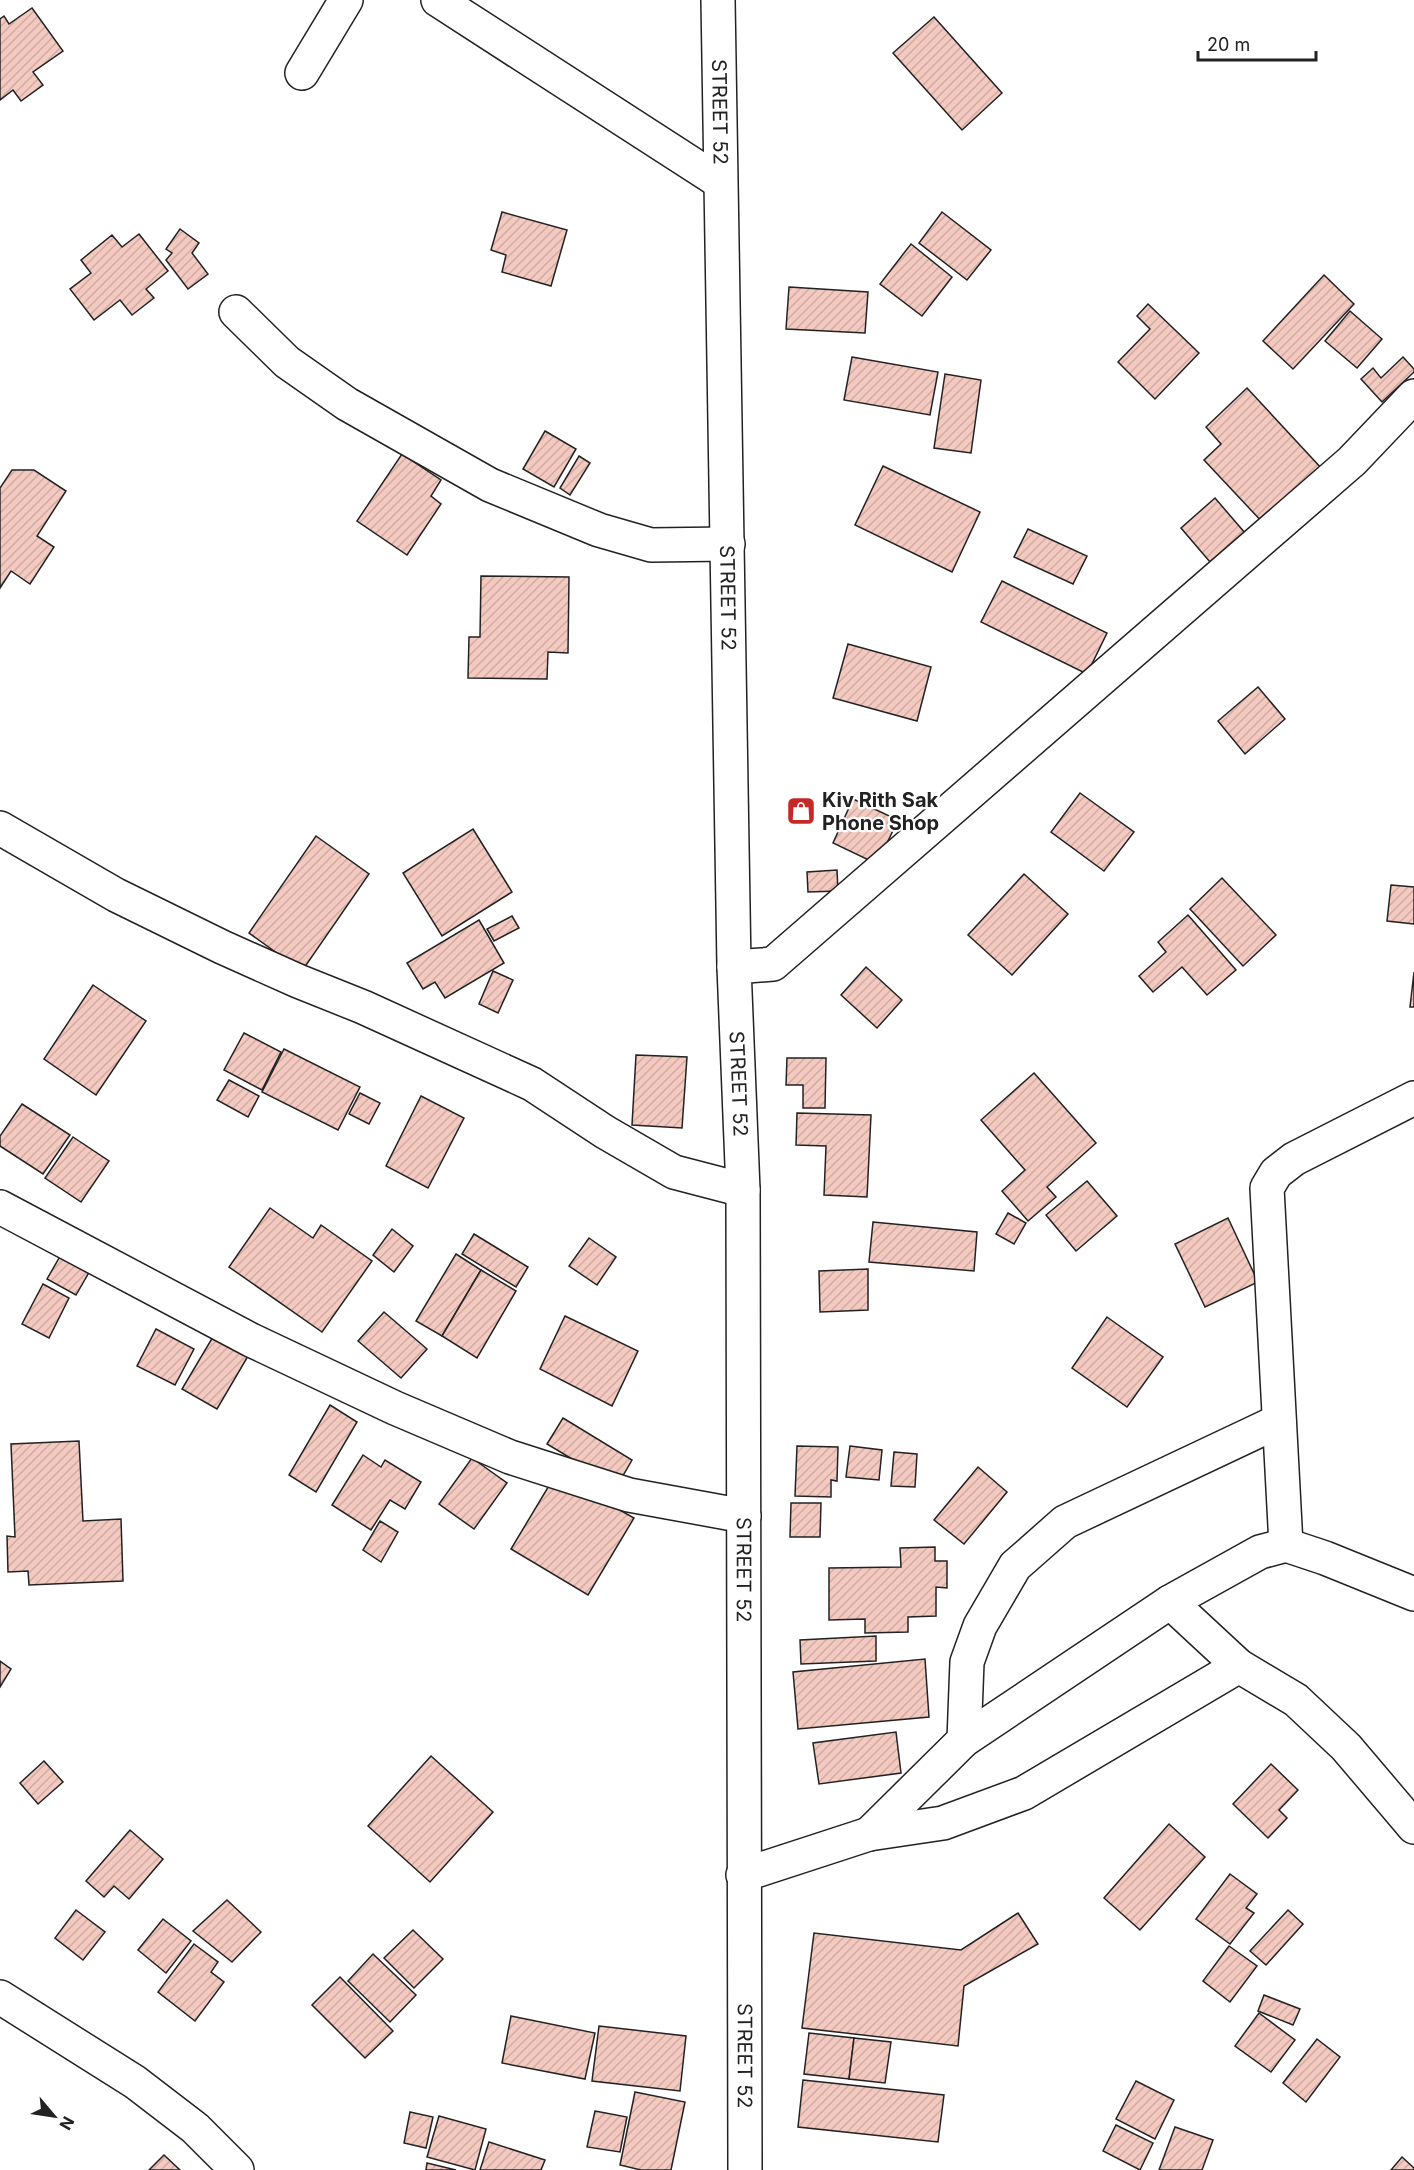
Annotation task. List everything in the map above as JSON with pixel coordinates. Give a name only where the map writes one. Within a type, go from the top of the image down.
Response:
[{"type":"street","points":[[303,73],[346,0]]},
{"type":"street","points":[[438,0],[720,182]]},
{"type":"street","name":"STREET 52","points":[[718,0],[734,967],[743,1190],[745,2170]]},
{"type":"street","points":[[236,312],[286,362],[347,404],[489,485],[599,530],[651,545],[728,544]]},
{"type":"street","points":[[734,967],[773,963],[1352,461],[1414,396]]},
{"type":"street","points":[[0,828],[116,895],[212,942],[298,981],[363,1006],[532,1084],[605,1132],[674,1172],[743,1190]]},
{"type":"street","points":[[1286,1545],[1268,1188],[1276,1173],[1294,1159],[1414,1098]]},
{"type":"street","points":[[0,1207],[251,1340],[395,1408],[510,1457],[629,1495],[744,1515]]},
{"type":"street","points":[[964,1740],[968,1662],[980,1626],[1015,1566],[1065,1522],[1279,1421]]},
{"type":"street","points":[[869,1834],[964,1740],[1170,1602],[1260,1552],[1286,1545],[1325,1558],[1414,1594]]},
{"type":"street","points":[[1170,1602],[1239,1666],[1296,1700],[1346,1747],[1414,1827]]},
{"type":"street","points":[[743,1875],[869,1834],[943,1823],[1024,1793],[1239,1666]]},
{"type":"street","points":[[0,1997],[135,2082],[195,2128],[237,2170]]},
{"type":"building","points":[[32,8],[63,51],[33,72],[43,85],[21,101],[13,90],[0,100],[0,19],[4,16],[9,24]]},
{"type":"building","points":[[934,17],[1002,93],[962,130],[893,53]]},
{"type":"building","points":[[502,212],[567,230],[551,286],[502,272],[506,255],[491,250]]},
{"type":"building","points":[[942,212],[991,250],[967,280],[919,243]]},
{"type":"building","points":[[180,229],[199,243],[192,253],[208,274],[188,289],[166,260],[172,253],[166,249]]},
{"type":"building","points":[[139,234],[168,271],[146,289],[154,298],[132,315],[120,300],[94,320],[70,289],[91,273],[81,260],[112,235],[122,247]]},
{"type":"building","points":[[911,244],[952,277],[922,316],[880,284]]},
{"type":"building","points":[[1324,275],[1354,304],[1293,369],[1263,341]]},
{"type":"building","points":[[789,287],[868,292],[865,333],[786,329]]},
{"type":"building","points":[[1148,304],[1199,353],[1155,399],[1118,362],[1150,329],[1137,316]]},
{"type":"building","points":[[1350,311],[1382,339],[1357,368],[1325,341]]},
{"type":"building","points":[[852,357],[938,372],[930,415],[844,400]]},
{"type":"building","points":[[1403,357],[1414,372],[1382,402],[1361,379],[1373,368],[1381,378]]},
{"type":"building","points":[[945,374],[981,380],[971,453],[934,448]]},
{"type":"building","points":[[1247,388],[1323,470],[1265,525],[1204,460],[1221,444],[1206,427]]},
{"type":"building","points":[[545,431],[576,449],[554,487],[523,469]]},
{"type":"building","points":[[402,454],[441,480],[431,496],[441,504],[407,555],[357,521]]},
{"type":"building","points":[[579,456],[590,463],[570,495],[560,488]]},
{"type":"building","points":[[883,466],[980,512],[952,572],[855,525]]},
{"type":"building","points":[[12,470],[34,470],[66,491],[37,536],[54,547],[30,584],[11,571],[0,588],[0,488]]},
{"type":"building","points":[[1215,498],[1245,533],[1210,562],[1181,528]]},
{"type":"building","points":[[1028,529],[1087,556],[1073,584],[1014,557]]},
{"type":"building","points":[[481,576],[569,577],[568,653],[548,652],[547,679],[468,678],[469,637],[480,637]]},
{"type":"building","points":[[1002,581],[1107,633],[1087,674],[981,622]]},
{"type":"building","points":[[848,644],[931,667],[917,721],[833,698]]},
{"type":"building","points":[[1258,687],[1285,719],[1245,754],[1218,721]]},
{"type":"building","points":[[1080,793],[1134,832],[1104,871],[1051,832]]},
{"type":"building","points":[[853,799],[898,820],[877,864],[833,843]]},
{"type":"building","points":[[473,829],[512,892],[442,936],[403,873]]},
{"type":"building","points":[[316,836],[369,874],[302,971],[249,933]]},
{"type":"building","points":[[837,870],[838,891],[808,892],[807,872]]},
{"type":"building","points":[[1024,874],[1068,914],[1012,975],[968,935]]},
{"type":"building","points":[[1222,878],[1276,935],[1243,966],[1190,909]]},
{"type":"building","points":[[1391,885],[1414,887],[1414,924],[1387,921]]},
{"type":"building","points":[[1188,915],[1236,970],[1207,995],[1182,967],[1153,992],[1139,976],[1166,952],[1158,942]]},
{"type":"building","points":[[512,916],[519,928],[494,941],[487,929]]},
{"type":"building","points":[[479,920],[504,963],[445,998],[435,982],[423,989],[407,963]]},
{"type":"building","points":[[866,967],[902,1000],[877,1028],[841,995]]},
{"type":"building","points":[[493,971],[513,980],[498,1013],[479,1004]]},
{"type":"building","points":[[1414,972],[1414,1007],[1410,1007]]},
{"type":"building","points":[[93,985],[146,1021],[96,1095],[44,1059]]},
{"type":"building","points":[[244,1033],[281,1052],[262,1090],[224,1070]]},
{"type":"building","points":[[284,1049],[360,1087],[338,1130],[262,1092]]},
{"type":"building","points":[[636,1055],[687,1057],[682,1128],[632,1125]]},
{"type":"building","points":[[787,1058],[826,1058],[825,1108],[803,1108],[803,1085],[786,1085]]},
{"type":"building","points":[[1034,1073],[1096,1143],[1047,1187],[1056,1197],[1028,1221],[1002,1191],[1025,1170],[981,1120]]},
{"type":"building","points":[[229,1080],[259,1096],[248,1117],[217,1100]]},
{"type":"building","points":[[360,1093],[380,1103],[369,1124],[349,1114]]},
{"type":"building","points":[[421,1096],[464,1118],[428,1188],[386,1166]]},
{"type":"building","points":[[22,1104],[70,1135],[43,1174],[0,1146],[0,1136]]},
{"type":"building","points":[[797,1113],[871,1115],[867,1197],[824,1195],[826,1146],[796,1145]]},
{"type":"building","points":[[73,1137],[109,1161],[81,1202],[45,1178]]},
{"type":"building","points":[[1087,1181],[1117,1216],[1076,1251],[1046,1215]]},
{"type":"building","points":[[270,1208],[313,1238],[321,1225],[372,1261],[322,1332],[229,1267]]},
{"type":"building","points":[[1008,1213],[1026,1223],[1014,1244],[996,1234]]},
{"type":"building","points":[[1228,1218],[1258,1282],[1205,1307],[1175,1244]]},
{"type":"building","points":[[873,1222],[977,1232],[974,1271],[869,1262]]},
{"type":"building","points":[[392,1229],[413,1246],[394,1272],[373,1255]]},
{"type":"building","points":[[474,1234],[528,1267],[516,1287],[462,1254]]},
{"type":"building","points":[[589,1238],[616,1257],[597,1285],[569,1266]]},
{"type":"building","points":[[66,1246],[95,1262],[76,1295],[47,1279]]},
{"type":"building","points":[[456,1254],[481,1270],[442,1336],[416,1321]]},
{"type":"building","points":[[868,1269],[868,1310],[820,1312],[819,1271]]},
{"type":"building","points":[[481,1270],[516,1291],[477,1358],[442,1336]]},
{"type":"building","points":[[43,1284],[69,1298],[49,1338],[22,1324]]},
{"type":"building","points":[[384,1312],[427,1349],[401,1378],[358,1341]]},
{"type":"building","points":[[565,1316],[638,1351],[612,1406],[540,1369]]},
{"type":"building","points":[[1107,1317],[1163,1357],[1127,1407],[1072,1368]]},
{"type":"building","points":[[156,1329],[194,1349],[175,1385],[137,1366]]},
{"type":"building","points":[[217,1330],[251,1351],[217,1409],[182,1389]]},
{"type":"building","points":[[330,1405],[357,1422],[316,1492],[289,1475]]},
{"type":"building","points":[[563,1418],[632,1460],[617,1486],[547,1444]]},
{"type":"building","points":[[79,1441],[83,1521],[121,1519],[123,1581],[29,1585],[28,1571],[8,1572],[7,1536],[15,1537],[11,1444]]},
{"type":"building","points":[[797,1446],[838,1447],[837,1481],[831,1480],[831,1497],[795,1496]]},
{"type":"building","points":[[850,1446],[882,1450],[879,1480],[846,1477]]},
{"type":"building","points":[[894,1452],[917,1454],[915,1487],[891,1486]]},
{"type":"building","points":[[363,1455],[381,1467],[385,1460],[421,1482],[405,1509],[390,1500],[371,1530],[332,1505]]},
{"type":"building","points":[[472,1458],[507,1483],[474,1529],[439,1504]]},
{"type":"building","points":[[978,1467],[1007,1492],[964,1544],[934,1520]]},
{"type":"building","points":[[556,1474],[634,1518],[588,1595],[511,1549]]},
{"type":"building","points":[[791,1503],[821,1503],[820,1537],[790,1537]]},
{"type":"building","points":[[380,1521],[398,1532],[381,1562],[363,1550]]},
{"type":"building","points":[[935,1547],[935,1561],[947,1561],[947,1588],[936,1587],[936,1616],[908,1617],[908,1632],[865,1633],[865,1619],[829,1620],[829,1568],[901,1567],[900,1548]]},
{"type":"building","points":[[876,1636],[876,1661],[801,1664],[800,1640]]},
{"type":"building","points":[[925,1659],[929,1717],[798,1729],[793,1672]]},
{"type":"building","points":[[0,1661],[11,1669],[0,1687]]},
{"type":"building","points":[[896,1732],[901,1773],[819,1784],[813,1743]]},
{"type":"building","points":[[431,1756],[493,1812],[430,1882],[368,1826]]},
{"type":"building","points":[[44,1761],[63,1782],[38,1804],[20,1783]]},
{"type":"building","points":[[1271,1764],[1298,1790],[1279,1810],[1287,1818],[1268,1838],[1233,1804]]},
{"type":"building","points":[[1169,1824],[1205,1857],[1140,1930],[1104,1898]]},
{"type":"building","points":[[130,1830],[163,1859],[129,1899],[114,1886],[104,1897],[86,1881]]},
{"type":"building","points":[[1230,1874],[1257,1894],[1246,1908],[1254,1913],[1230,1944],[1196,1919]]},
{"type":"building","points":[[227,1900],[261,1932],[232,1962],[193,1931]]},
{"type":"building","points":[[76,1910],[105,1932],[83,1960],[55,1938]]},
{"type":"building","points":[[1288,1910],[1303,1924],[1266,1965],[1250,1951]]},
{"type":"building","points":[[1018,1913],[1038,1944],[964,1986],[958,2046],[802,2028],[814,1933],[961,1950]]},
{"type":"building","points":[[163,1919],[191,1941],[166,1973],[138,1950]]},
{"type":"building","points":[[413,1930],[443,1959],[414,1988],[384,1958]]},
{"type":"building","points":[[194,1944],[218,1962],[211,1972],[224,1982],[195,2021],[158,1992]]},
{"type":"building","points":[[1229,1946],[1257,1966],[1230,2002],[1203,1981]]},
{"type":"building","points":[[373,1954],[416,1995],[390,2022],[348,1981]]},
{"type":"building","points":[[340,1977],[393,2031],[365,2058],[312,2005]]},
{"type":"building","points":[[1264,1995],[1300,2009],[1293,2025],[1258,2011]]},
{"type":"building","points":[[1259,2013],[1295,2040],[1271,2072],[1235,2046]]},
{"type":"building","points":[[511,2016],[595,2033],[585,2079],[502,2063]]},
{"type":"building","points":[[599,2026],[686,2036],[680,2091],[592,2081]]},
{"type":"building","points":[[809,2033],[854,2038],[849,2079],[804,2074]]},
{"type":"building","points":[[854,2038],[891,2042],[885,2083],[849,2079]]},
{"type":"building","points":[[1317,2039],[1340,2057],[1306,2102],[1283,2083]]},
{"type":"building","points":[[803,2080],[944,2095],[938,2142],[798,2127]]},
{"type":"building","points":[[1136,2081],[1174,2100],[1155,2139],[1116,2119]]},
{"type":"building","points":[[635,2092],[685,2102],[671,2170],[641,2170],[620,2165]]},
{"type":"building","points":[[595,2111],[627,2117],[620,2152],[587,2147]]},
{"type":"building","points":[[410,2112],[433,2117],[426,2148],[404,2143]]},
{"type":"building","points":[[439,2116],[486,2129],[475,2170],[427,2157]]},
{"type":"building","points":[[1116,2125],[1153,2143],[1140,2170],[1103,2151]]},
{"type":"building","points":[[1175,2127],[1213,2140],[1202,2170],[1159,2170]]},
{"type":"building","points":[[489,2142],[545,2160],[541,2170],[480,2170]]},
{"type":"building","points":[[164,2155],[180,2170],[149,2170]]},
{"type":"building","points":[[1402,2157],[1414,2168],[1414,2170],[1391,2170]]},
{"type":"building","points":[[427,2163],[456,2170],[426,2170]]},
{"type":"place","name":"Kiv Rith Sak Phone Shop","points":[[801,811]]}]
